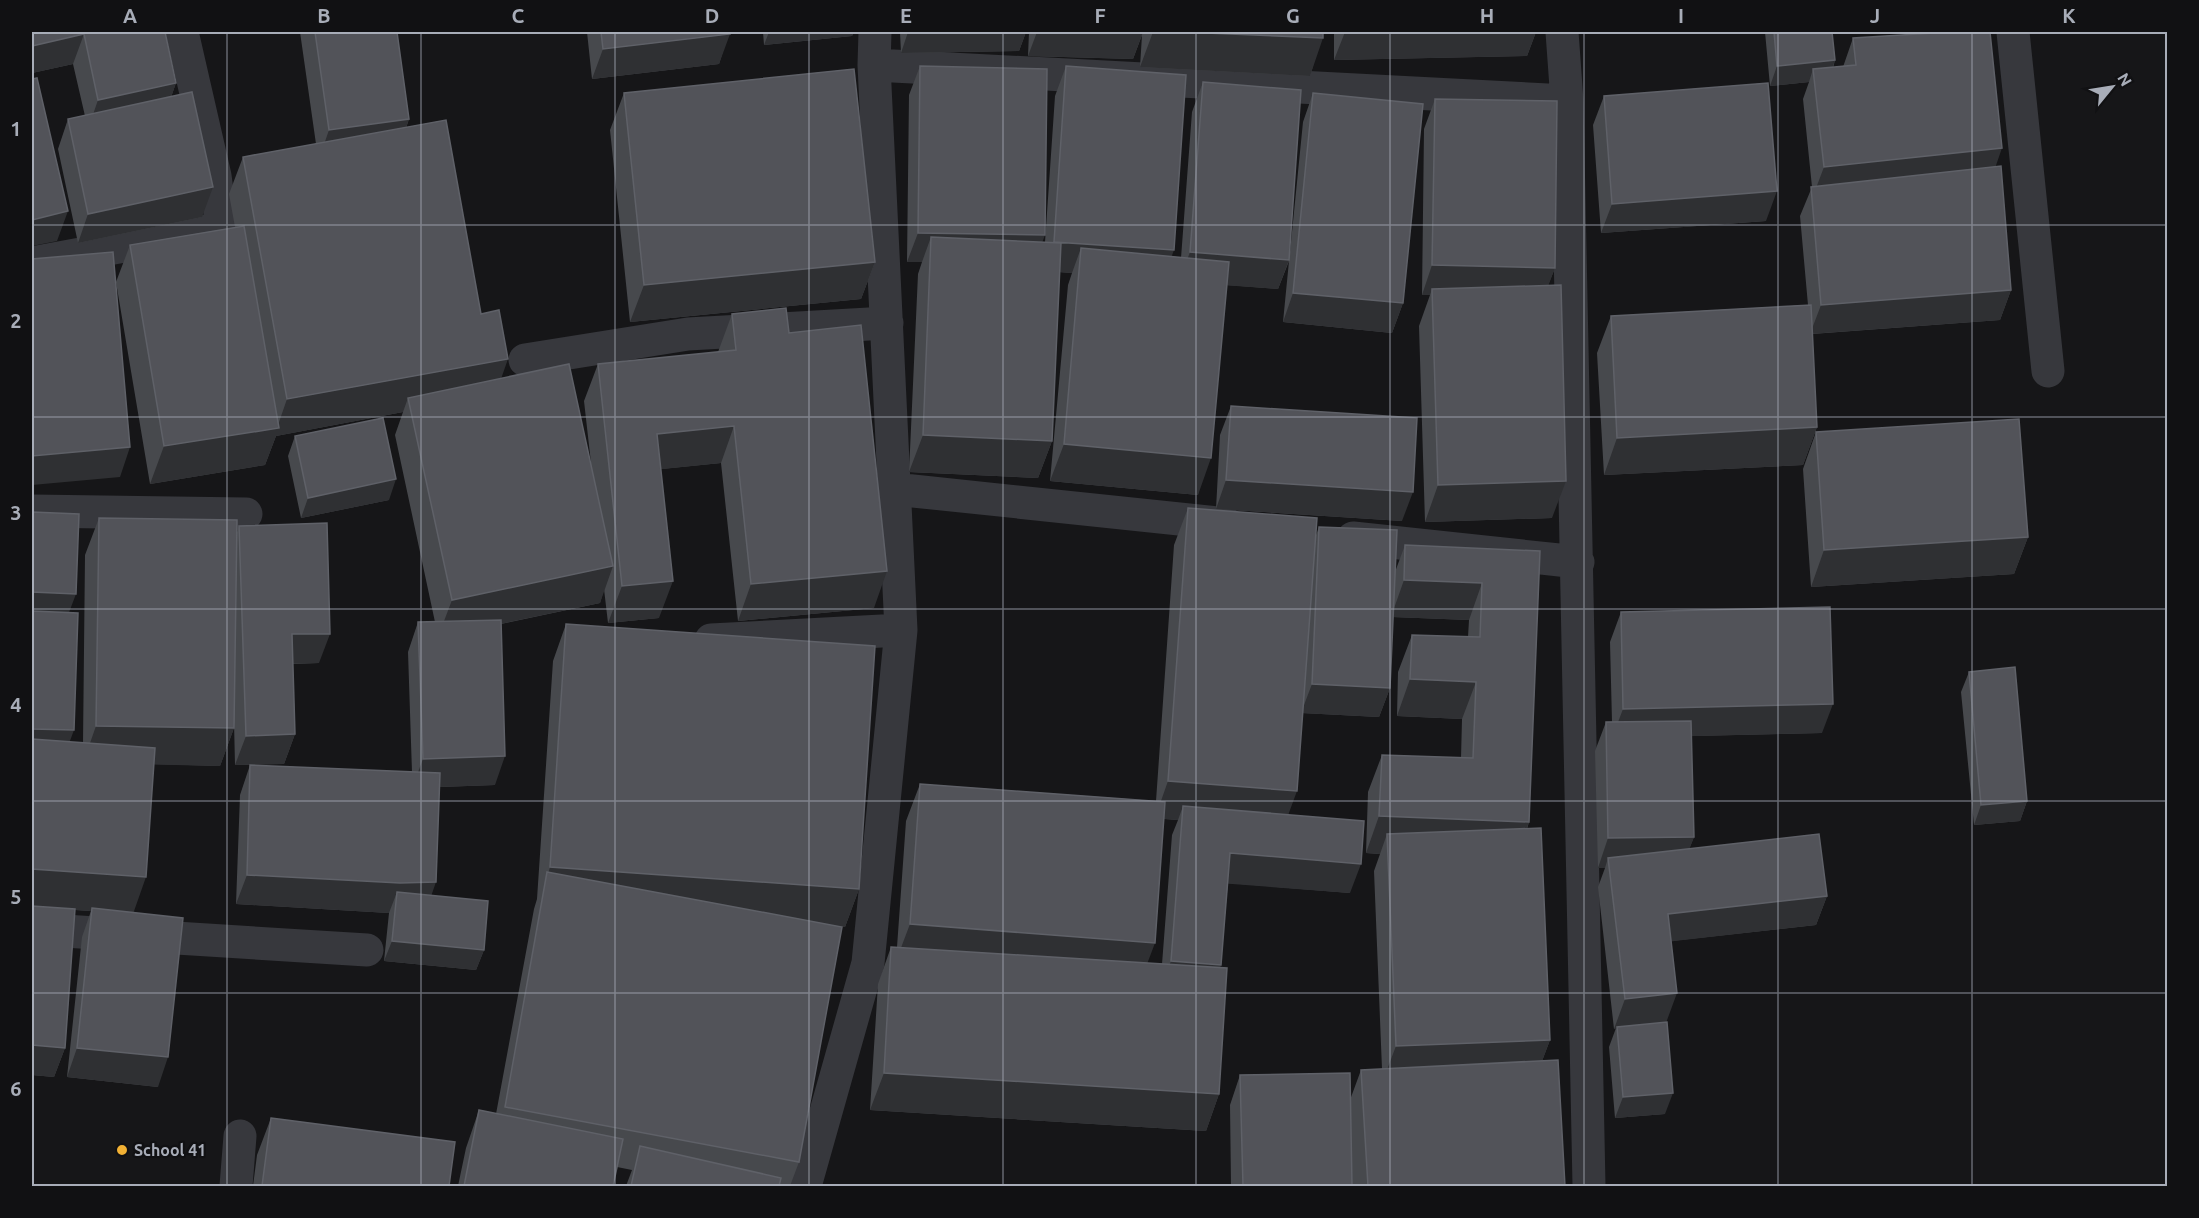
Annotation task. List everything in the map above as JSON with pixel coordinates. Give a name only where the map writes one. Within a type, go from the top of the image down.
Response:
[{"type":"street","points":[[32,263],[222,228],[215,176],[182,32]]},
{"type":"street","points":[[805,1186],[868,963],[901,630],[874,65],[875,32]]},
{"type":"street","points":[[1562,32],[1567,101],[1578,562],[1589,1186]]},
{"type":"street","points":[[2013,32],[2048,370]]},
{"type":"street","points":[[874,65],[1567,101]]},
{"type":"street","points":[[525,360],[688,334],[887,323]]},
{"type":"street","points":[[894,489],[1260,528]]},
{"type":"street","points":[[32,511],[246,514]]},
{"type":"street","points":[[1319,534],[1578,562]]},
{"type":"street","points":[[686,642],[901,630]]},
{"type":"street","points":[[32,929],[367,950]]},
{"type":"street","points":[[236,1186],[240,1136]]},
{"type":"building","points":[[32,32],[165,32],[176,83],[98,100],[84,34],[32,46]]},
{"type":"building","points":[[315,32],[397,32],[409,119],[329,130]]},
{"type":"building","points":[[601,32],[729,32],[730,34],[603,49]]},
{"type":"building","points":[[1182,32],[1323,32],[1323,38]]},
{"type":"building","points":[[1774,32],[1832,32],[1835,60],[1777,66]]},
{"type":"building","points":[[1990,32],[2002,148],[1824,167],[1813,69],[1856,65],[1853,38]]},
{"type":"building","points":[[920,66],[1047,69],[1045,235],[918,233]]},
{"type":"building","points":[[1066,66],[1186,75],[1174,250],[1054,242]]},
{"type":"building","points":[[854,69],[875,262],[644,285],[624,93]]},
{"type":"building","points":[[37,78],[68,211],[32,220],[32,79]]},
{"type":"building","points":[[1203,82],[1301,90],[1289,260],[1190,252]]},
{"type":"building","points":[[1768,83],[1777,191],[1612,204],[1604,96]]},
{"type":"building","points":[[192,92],[213,187],[88,214],[68,119]]},
{"type":"building","points":[[1313,93],[1423,104],[1403,303],[1293,293]]},
{"type":"building","points":[[1435,99],[1557,101],[1555,268],[1432,265]]},
{"type":"building","points":[[446,120],[481,314],[499,310],[508,359],[287,399],[243,157]]},
{"type":"building","points":[[2001,166],[2011,290],[1821,305],[1811,187]]},
{"type":"building","points":[[244,226],[279,428],[164,446],[130,245]]},
{"type":"building","points":[[931,237],[1061,243],[1052,441],[923,435]]},
{"type":"building","points":[[1081,248],[1229,262],[1211,458],[1064,444]]},
{"type":"building","points":[[113,252],[130,447],[32,456],[32,259]]},
{"type":"building","points":[[1561,285],[1566,481],[1438,485],[1432,289]]},
{"type":"building","points":[[1811,305],[1817,427],[1617,438],[1611,316]]},
{"type":"building","points":[[786,308],[789,333],[861,325],[887,571],[751,584],[734,426],[657,434],[673,581],[622,586],[598,364],[736,350],[732,314]]},
{"type":"building","points":[[569,364],[613,566],[452,600],[408,398]]},
{"type":"building","points":[[1231,406],[1417,418],[1413,492],[1226,480]]},
{"type":"building","points":[[383,418],[396,479],[308,498],[295,436]]},
{"type":"building","points":[[2019,419],[2028,537],[1824,550],[1816,432]]},
{"type":"building","points":[[1188,508],[1317,518],[1297,791],[1168,781]]},
{"type":"building","points":[[32,512],[79,514],[76,594],[32,592]]},
{"type":"building","points":[[99,518],[237,520],[234,728],[96,726]]},
{"type":"building","points":[[327,523],[330,634],[292,634],[295,734],[246,736],[239,526]]},
{"type":"building","points":[[1319,527],[1397,530],[1390,688],[1312,684]]},
{"type":"building","points":[[1405,545],[1540,551],[1529,822],[1379,816],[1382,755],[1473,758],[1476,682],[1410,679],[1412,635],[1480,637],[1482,583],[1404,580]]},
{"type":"building","points":[[1830,607],[1833,704],[1623,709],[1621,612]]},
{"type":"building","points":[[32,611],[78,613],[74,730],[32,729]]},
{"type":"building","points":[[501,620],[505,756],[423,759],[418,622]]},
{"type":"building","points":[[566,624],[875,646],[859,889],[550,867]]},
{"type":"building","points":[[2015,667],[2027,801],[1981,805],[1969,672]]},
{"type":"building","points":[[1691,721],[1694,837],[1608,838],[1606,722]]},
{"type":"building","points":[[32,739],[155,748],[146,877],[32,869]]},
{"type":"building","points":[[250,765],[440,773],[436,882],[400,883],[247,875]]},
{"type":"building","points":[[920,784],[1165,802],[1155,943],[910,924]]},
{"type":"building","points":[[1183,806],[1364,821],[1361,864],[1230,853],[1221,965],[1171,961]]},
{"type":"building","points":[[1541,828],[1550,1040],[1396,1046],[1387,834]]},
{"type":"building","points":[[1819,834],[1827,896],[1668,914],[1677,993],[1625,999],[1608,858]]},
{"type":"building","points":[[547,872],[842,927],[799,1162],[505,1107]]},
{"type":"building","points":[[397,892],[488,901],[484,950],[392,941]]},
{"type":"building","points":[[32,906],[75,909],[65,1048],[32,1045]]},
{"type":"building","points":[[92,908],[183,918],[168,1057],[77,1048]]},
{"type":"building","points":[[891,947],[1227,968],[1219,1094],[884,1073]]},
{"type":"building","points":[[1667,1022],[1673,1093],[1623,1097],[1617,1027]]},
{"type":"building","points":[[1558,1060],[1565,1186],[1368,1186],[1361,1070]]},
{"type":"building","points":[[1350,1073],[1352,1186],[1243,1186],[1240,1075]]},
{"type":"building","points":[[479,1110],[623,1139],[613,1186],[464,1186]]},
{"type":"building","points":[[271,1118],[455,1142],[449,1186],[262,1186]]},
{"type":"building","points":[[640,1146],[781,1178],[779,1186],[631,1186]]},
{"type":"place","name":"School 41","points":[[122,1150]]}]
